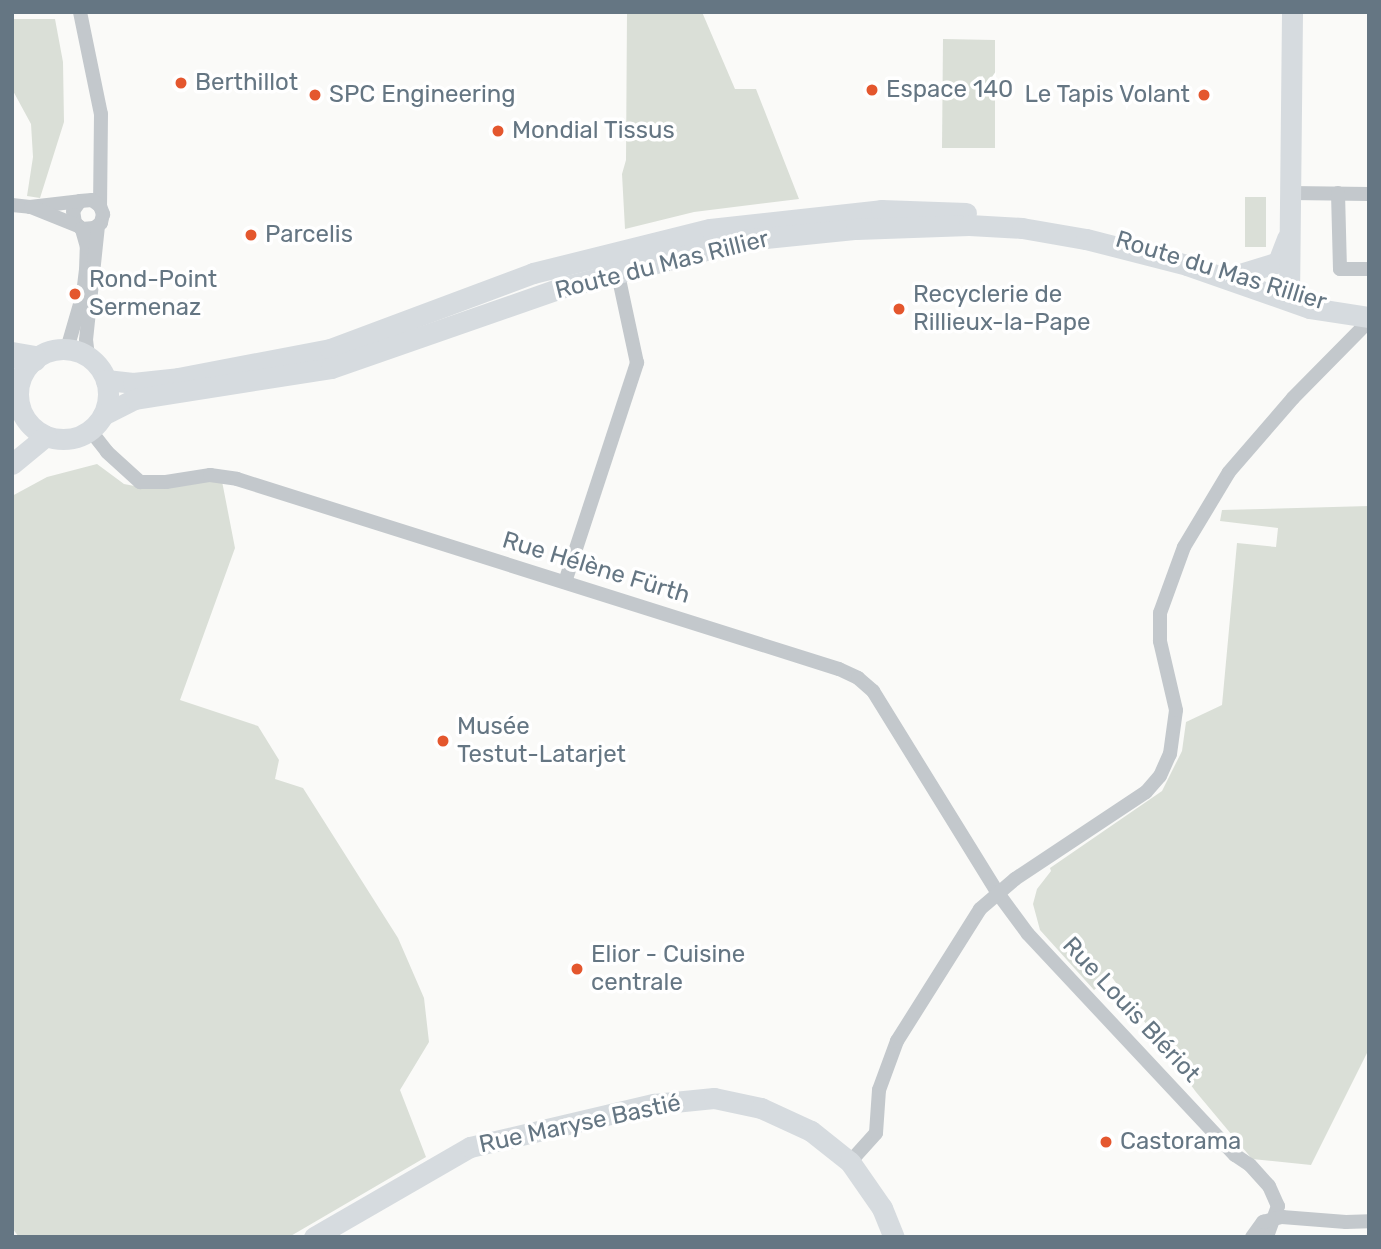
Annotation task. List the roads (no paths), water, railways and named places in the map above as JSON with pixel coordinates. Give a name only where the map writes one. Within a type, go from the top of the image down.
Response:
[{"type":"main road","points":[[1290,295],[1292,12]]},
{"type":"main road","name":"Route du Mas Rillier","points":[[97,422],[135,399],[331,368],[552,291],[615,262],[710,229],[753,222],[881,211],[930,210],[1047,222],[1118,237],[1243,273],[1290,295]]},
{"type":"main road","name":"Route du Mas Rillier","points":[[106,380],[133,383],[178,379],[330,349],[533,273],[745,240],[856,229],[970,225],[1022,228],[1086,239],[1187,265],[1363,318]]},
{"type":"main road","points":[[1243,273],[1278,262],[1289,226]]},
{"type":"main road","points":[[67,349],[88,356],[99,367],[106,380],[107,404],[97,422],[69,439],[46,436],[35,429],[20,407],[20,370],[44,353],[67,349]]},
{"type":"main road","points":[[13,463],[46,436]]},
{"type":"main road","name":"Rue Maryse Bastié","points":[[314,1237],[470,1147],[654,1104],[714,1098],[761,1108],[811,1131],[850,1162],[882,1208],[894,1237]]},
{"type":"street","points":[[67,349],[85,282],[87,247],[73,211],[89,202],[103,141],[102,114],[80,12]]},
{"type":"street","points":[[1291,193],[1369,194]]},
{"type":"street","points":[[1338,193],[1340,269],[1369,269]]},
{"type":"street","points":[[12,205],[30,207],[89,202],[103,214],[98,226],[86,340],[88,356]]},
{"type":"street","points":[[30,207],[80,227],[98,226]]},
{"type":"street","points":[[565,582],[637,363],[615,262]]},
{"type":"street","points":[[850,1162],[876,1133],[879,1090],[897,1041],[980,909],[997,892],[1146,792],[1160,776],[1170,754],[1176,710],[1160,641],[1160,614],[1184,547],[1229,472],[1363,318]]},
{"type":"street","name":"Rue Hélène Fürth","points":[[97,422],[116,461],[140,482],[166,482],[210,475],[237,479],[858,678],[873,691],[997,892]]},
{"type":"street","name":"Rue Louis Blériot","points":[[997,892],[1028,934],[1235,1155],[1250,1165],[1273,1195]]},
{"type":"street","points":[[1273,1195],[1278,1206],[1276,1219]]},
{"type":"street","points":[[1273,1195],[1307,1219]]},
{"type":"street","points":[[1261,1234],[1263,1222],[1276,1219],[1369,1221]]},
{"type":"street","points":[[1261,1234],[1307,1219]]},
{"type":"place","name":"Berthillot","points":[[181,83]]},
{"type":"place","name":"Espace 140","points":[[872,90]]},
{"type":"place","name":"SPC Engineering","points":[[315,95]]},
{"type":"place","name":"Le Tapis Volant","points":[[1204,95]]},
{"type":"place","name":"Mondial Tissus","points":[[498,131]]},
{"type":"place","name":"Parcelis","points":[[251,235]]},
{"type":"place","name":"Rond-Point Sermenaz","points":[[75,294]]},
{"type":"place","name":"Recyclerie de Rillieux-la-Pape","points":[[899,309]]},
{"type":"place","name":"Musée Testut-Latarjet","points":[[443,741]]},
{"type":"place","name":"Elior - Cuisine centrale","points":[[577,969]]},
{"type":"place","name":"Castorama","points":[[1106,1142]]}]
